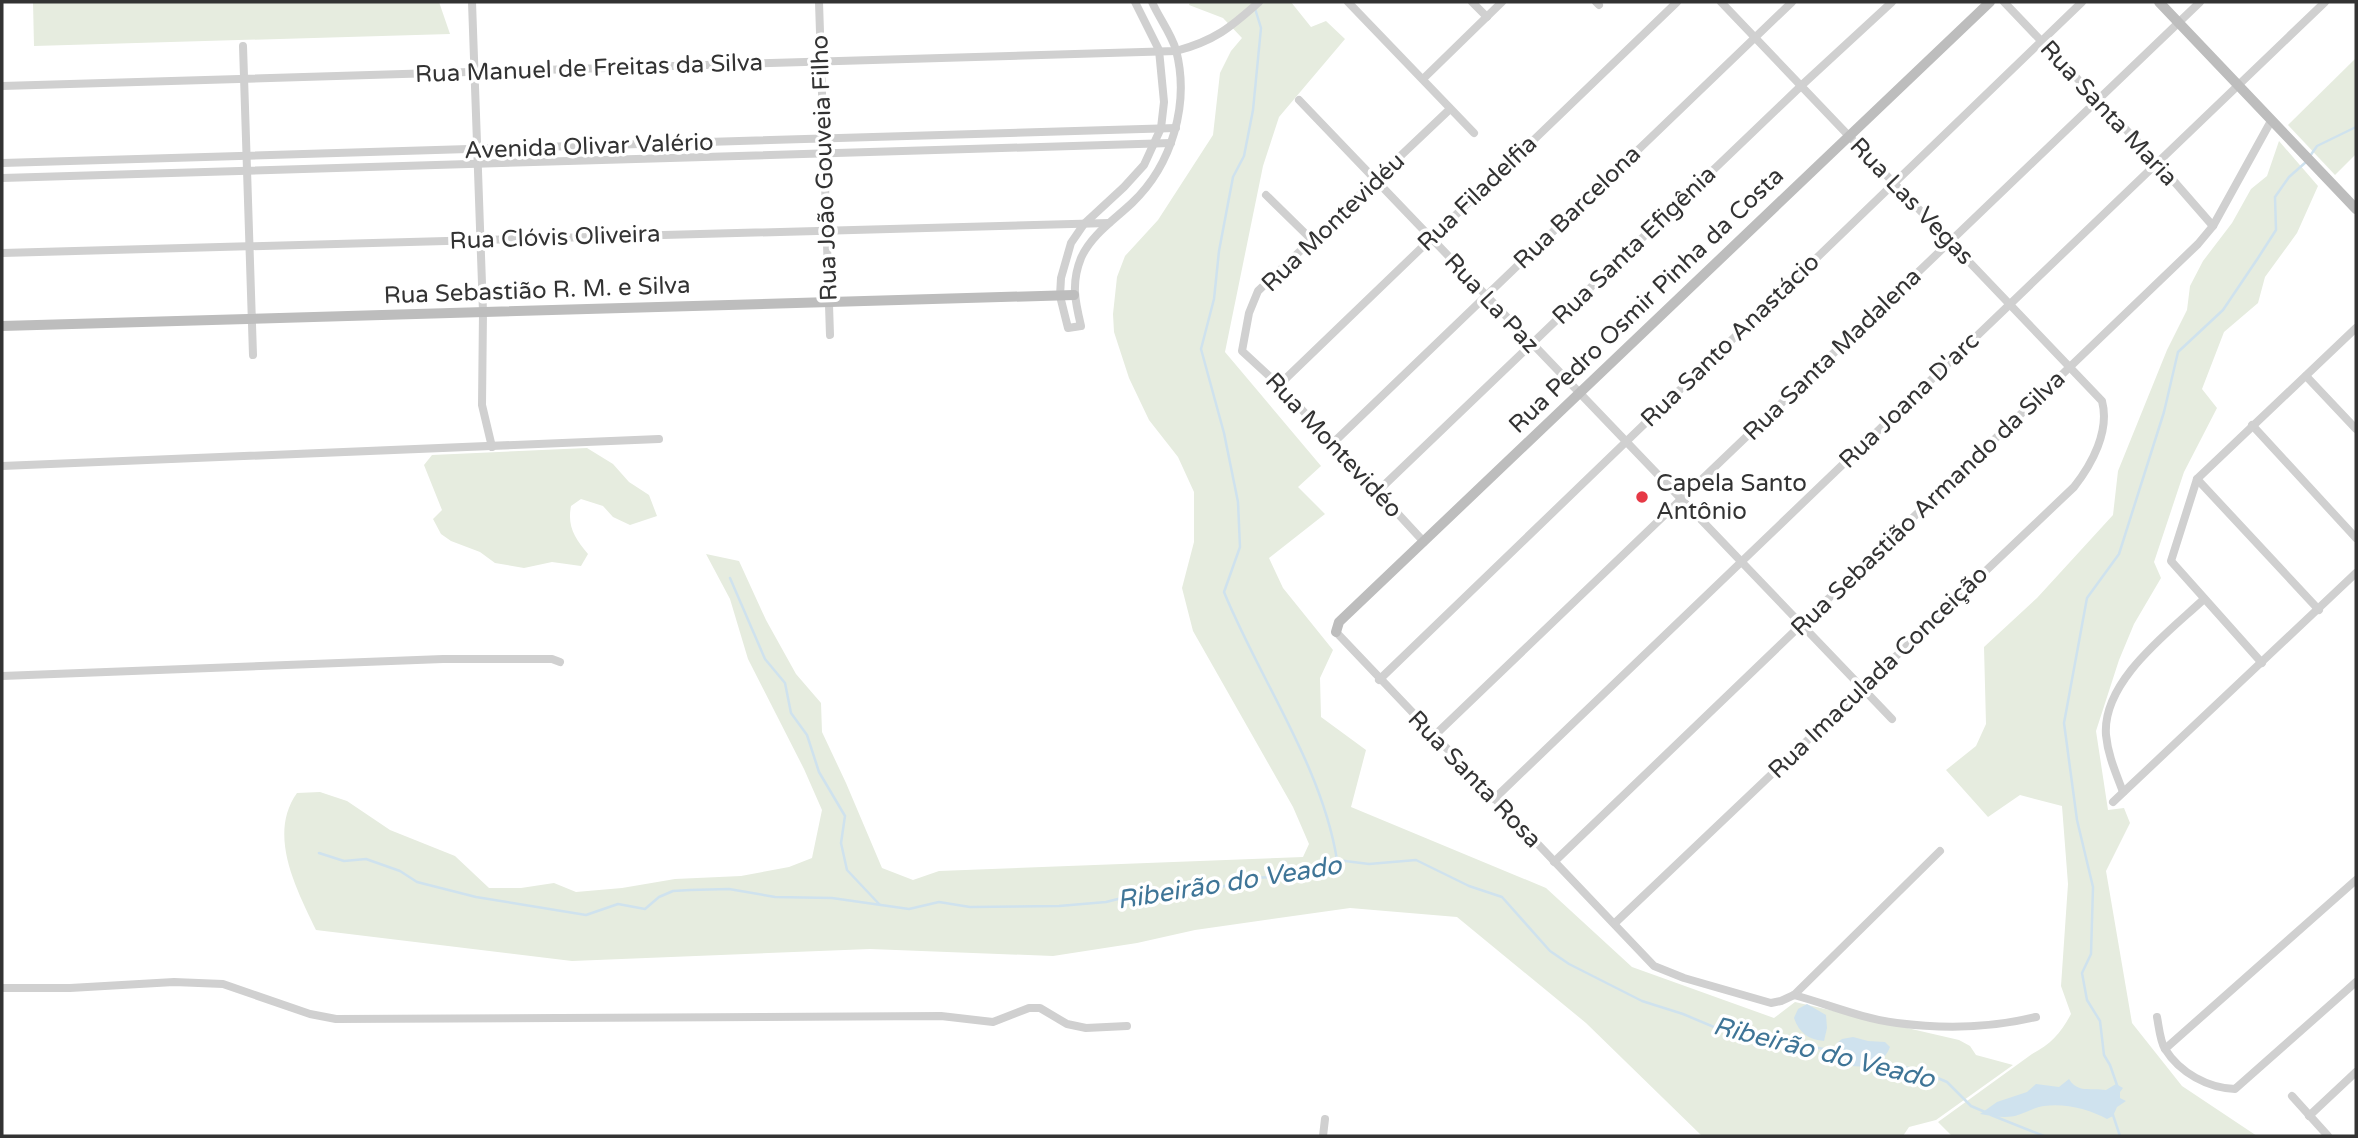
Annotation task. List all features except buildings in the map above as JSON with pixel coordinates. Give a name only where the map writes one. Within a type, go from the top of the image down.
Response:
[{"type":"street","points":[[472,2],[483,312],[482,405],[492,447]]},
{"type":"street","name":"Rua João Gouveia Filho","points":[[818,2],[830,334]]},
{"type":"street","points":[[1135,2],[1159,50],[1164,102],[1161,128],[1137,172],[1084,223],[1070,243],[1060,296],[1068,328],[1082,326],[1074,295],[1082,256],[1093,240],[1149,183],[1162,164],[1176,128],[1180,103],[1176,51],[1152,2]]},
{"type":"street","points":[[1176,51],[1218,36],[1259,2]]},
{"type":"street","points":[[1348,2],[1474,133]]},
{"type":"street","points":[[1472,2],[1487,17]]},
{"type":"street","points":[[1423,79],[1502,2]]},
{"type":"street","name":"Rua Filadelfia","points":[[1279,385],[1676,2]]},
{"type":"street","name":"Rua Las Vegas","points":[[1721,2],[2102,401]]},
{"type":"street","name":"Rua Barcelona","points":[[1333,443],[1793,2]]},
{"type":"street","name":"Rua Santa Efigênia","points":[[1378,491],[1892,2]]},
{"type":"street","name":"Rua Pedro Osmir Pinha da Costa","points":[[1336,632],[1339,622],[1990,2]]},
{"type":"street","name":"Rua Santa Maria","points":[[2004,2],[2158,163],[2213,226]]},
{"type":"street","name":"Rua Santo Anastácio","points":[[1379,680],[2082,2]]},
{"type":"street","points":[[2159,2],[2356,209]]},
{"type":"street","name":"Rua Santa Madalena","points":[[1434,736],[2200,2]]},
{"type":"street","name":"Rua Joana D'arc","points":[[1494,799],[2325,2]]},
{"type":"street","points":[[243,46],[253,355]]},
{"type":"street","name":"Rua Manuel de Freitas da Silva","points":[[2,86],[1176,51]]},
{"type":"street","name":"Rua La Paz","points":[[1299,100],[1892,719]]},
{"type":"street","name":"Rua Montevidéu","points":[[1242,351],[1249,313],[1258,291],[1450,108]]},
{"type":"street","name":"Rua Sebastião Armando da Silva","points":[[1554,862],[2198,244],[2213,226],[2271,121]]},
{"type":"street","name":"Avenida Olivar Valério","points":[[2,163],[1176,128]]},
{"type":"street","points":[[2,178],[1171,143]]},
{"type":"street","points":[[1266,195],[1312,240]]},
{"type":"street","name":"Rua Clóvis Oliveira","points":[[2,253],[1109,223]]},
{"type":"street","name":"Rua Sebastião R. M. e Silva","points":[[2,326],[1074,295]]},
{"type":"street","points":[[2262,663],[2171,561],[2197,479],[2356,328]]},
{"type":"street","name":"Rua Montevidéo","points":[[1242,351],[1279,385],[1424,542]]},
{"type":"street","points":[[2306,376],[2356,429]]},
{"type":"street","name":"Rua Imaculada Conceição","points":[[1615,923],[2074,487],[2084,474],[2104,428],[2106,414],[2102,401]]},
{"type":"street","points":[[2252,425],[2356,538]]},
{"type":"street","points":[[2,466],[659,439]]},
{"type":"street","points":[[2197,479],[2319,610]]},
{"type":"street","points":[[2113,802],[2356,573]]},
{"type":"street","points":[[2123,792],[2110,758],[2106,732],[2110,710],[2135,663],[2204,599]]},
{"type":"street","name":"Rua Santa Rosa","points":[[1336,632],[1654,966],[1684,978],[1771,1003],[1794,995]]},
{"type":"street","points":[[2,677],[443,659],[552,659],[560,662]]},
{"type":"street","points":[[1940,850],[1794,995],[1896,1023],[1957,1027],[2011,1023],[2036,1017]]},
{"type":"street","points":[[2165,1049],[2356,880]]},
{"type":"street","points":[[2,988],[70,988],[174,982],[223,984],[310,1014],[337,1019],[940,1016],[993,1022],[1029,1008],[1040,1008],[1067,1024],[1086,1028],[1127,1026]]},
{"type":"street","points":[[2157,1017],[2165,1049],[2192,1078],[2235,1089],[2356,982]]},
{"type":"street","points":[[2309,1116],[2356,1072]]},
{"type":"street","points":[[2292,1096],[2328,1136]]},
{"type":"street","points":[[1323,1136],[1325,1119]]},
{"type":"shaded area","points":[[33,2],[439,2],[450,34],[34,46]]},
{"type":"shaded area","points":[[1190,2],[1291,2],[1311,27],[1326,21],[1345,39],[1279,117],[1263,166],[1225,352],[1321,466],[1298,487],[1325,514],[1269,558],[1283,588],[1333,650],[1320,678],[1321,717],[1366,750],[1351,807],[1546,888],[1632,967],[1774,1018],[1795,1002],[1959,1040],[1970,1046],[1976,1055],[2013,1065],[1936,1120],[1909,1127],[1903,1136],[1702,1136],[1586,1023],[1457,917],[1350,908],[1195,930],[1137,943],[1053,956],[870,949],[572,961],[316,930],[294,880],[285,844],[288,809],[297,793],[320,792],[347,801],[390,830],[455,856],[489,888],[521,888],[554,883],[576,892],[622,888],[675,879],[741,876],[789,867],[812,858],[822,810],[748,659],[730,599],[706,554],[739,561],[766,620],[796,674],[821,703],[822,732],[882,868],[913,880],[939,871],[1303,857],[1309,844],[1293,807],[1193,631],[1182,588],[1194,542],[1194,492],[1178,457],[1149,420],[1129,378],[1114,332],[1117,277],[1125,256],[1158,220],[1213,135],[1220,73],[1231,51],[1242,38],[1223,18],[1189,5]]},
{"type":"shaded area","points":[[2356,58],[2356,154],[2335,175],[2288,125]]},
{"type":"shaded area","points":[[2279,141],[2318,186],[2297,233],[2265,277],[2258,303],[2224,332],[2202,389],[2217,408],[2184,472],[2154,562],[2161,578],[2134,624],[2096,731],[2108,810],[2124,808],[2130,823],[2106,871],[2132,1023],[2182,1086],[2257,1136],[1952,1136],[1938,1122],[2050,1042],[2071,1014],[2061,986],[2068,884],[2062,806],[2020,795],[1988,817],[1946,770],[1976,746],[1986,724],[1984,647],[2037,598],[2113,515],[2118,471],[2167,350],[2187,310],[2190,286],[2203,261],[2232,223],[2251,189],[2267,176]]},
{"type":"shaded area","points":[[587,448],[613,464],[629,482],[649,495],[657,516],[630,525],[613,517],[603,506],[581,499],[571,506],[570,520],[573,532],[588,554],[581,566],[552,562],[524,568],[495,563],[480,552],[451,541],[441,534],[433,519],[442,510],[424,465],[432,455]]},
{"type":"water","points":[[1807,1004],[1826,1015],[1824,1041],[1805,1035],[1796,1023],[1794,1018],[1798,1009]]},
{"type":"water","points":[[1853,1037],[1885,1042],[1890,1047],[1887,1054],[1876,1063],[1847,1065],[1841,1062],[1836,1044],[1842,1039]]},
{"type":"water","points":[[2069,1079],[2076,1087],[2085,1089],[2106,1090],[2116,1084],[2123,1088],[2120,1098],[2126,1101],[2107,1119],[2093,1112],[2060,1105],[2041,1107],[2009,1117],[1980,1114],[1997,1102],[2027,1092],[2036,1084],[2059,1087]]},
{"type":"waterway","points":[[1253,2],[1261,28],[1253,110],[1244,156],[1233,177],[1219,251],[1214,299],[1201,349],[1224,433],[1238,502],[1240,547],[1224,592],[1304,757],[1329,825],[1337,860]]},
{"type":"waterway","points":[[2310,156],[2317,146],[2356,127]]},
{"type":"waterway","points":[[2118,1088],[2104,1055],[2100,1021],[2087,1000],[2082,973],[2091,954],[2093,887],[2077,820],[2064,723],[2087,598],[2119,554],[2164,412],[2178,352],[2223,310],[2276,230],[2275,197],[2289,177],[2306,162]]},
{"type":"waterway","points":[[730,578],[765,659],[785,683],[791,713],[807,735],[819,772],[845,816],[841,843],[847,870],[880,905]]},
{"type":"waterway","name":"Ribeirão do Veado","points":[[319,853],[344,861],[366,859],[400,871],[417,882],[476,897],[586,915],[618,904],[645,909],[659,897],[673,891],[729,889],[775,897],[832,898],[909,909],[939,902],[970,907],[1059,906],[1106,902],[1138,894],[1221,888],[1238,878],[1278,877],[1317,870],[1337,860],[1369,864],[1416,860],[1469,886],[1502,897],[1550,951],[1569,964],[1642,1001],[1721,1030],[1760,1041],[1787,1041],[1837,1052]]},
{"type":"waterway","name":"Ribeirão do Veado","points":[[1881,1060],[1887,1064],[1919,1070],[1947,1082],[1971,1106],[1985,1112]]},
{"type":"waterway","name":"Ribeirão do Veado","points":[[1991,1115],[2044,1136]]},
{"type":"waterway","points":[[2113,1115],[2120,1136]]},
{"type":"place","name":"Capela Santo Antônio","points":[[1642,497]]}]
